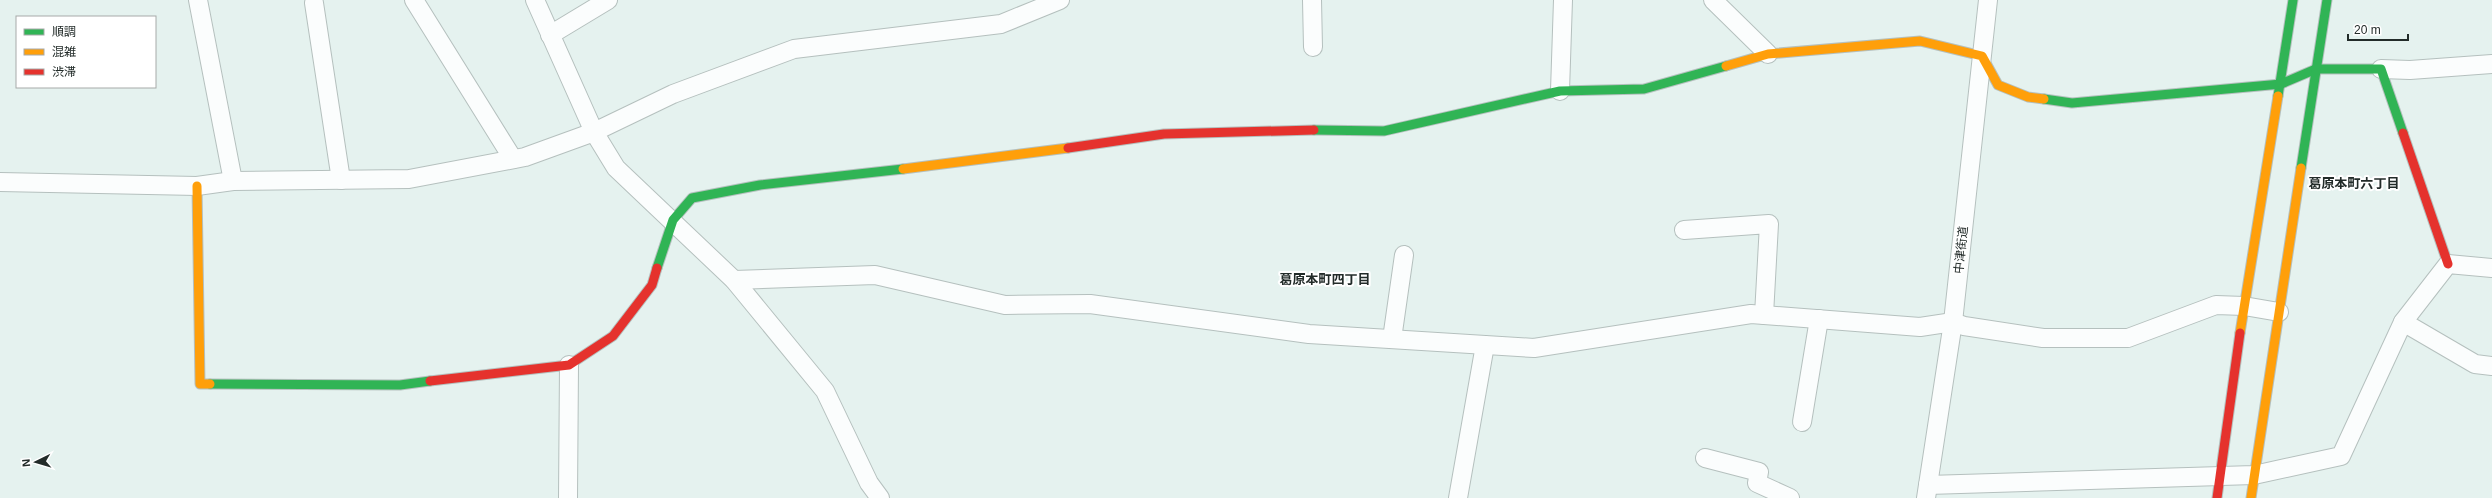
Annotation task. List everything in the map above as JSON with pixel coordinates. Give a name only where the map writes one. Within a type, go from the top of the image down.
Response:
[{"type":"street","points":[[198,0],[234,181]]},
{"type":"street","points":[[414,0],[513,159]]},
{"type":"street","points":[[535,0],[594,132],[616,168],[673,220],[734,280],[825,391],[869,483],[880,498]]},
{"type":"street","points":[[550,35],[608,0]]},
{"type":"street","points":[[0,182],[197,186],[234,181],[409,179],[513,159],[594,132],[673,94],[794,49],[1001,24],[1060,0]]},
{"type":"street","points":[[1312,0],[1313,47]]},
{"type":"street","points":[[1560,91],[1563,0]]},
{"type":"street","points":[[1713,0],[1768,54]]},
{"type":"street","name":"中津街道","points":[[1927,491],[1953,322],[1988,0]]},
{"type":"street","points":[[2217,498],[2244,306],[2281,84],[2293,0]]},
{"type":"street","points":[[2251,498],[2326,0]]},
{"type":"street","points":[[314,4],[342,180]]},
{"type":"street","points":[[197,186],[200,384],[400,385],[569,365],[613,336],[652,285],[673,220],[692,198],[760,184],[1020,156],[1164,134],[1300,130],[1384,131],[1560,91],[1644,89],[1768,54],[1920,41],[1982,56],[1998,85],[2028,97],[2072,103],[2281,84],[2316,69],[2410,70],[2492,64]]},
{"type":"street","points":[[2381,69],[2448,264]]},
{"type":"street","points":[[1684,230],[1769,224],[1764,315]]},
{"type":"street","points":[[1392,339],[1404,255]]},
{"type":"street","points":[[2448,264],[2492,268]]},
{"type":"street","points":[[1927,491],[2254,475],[2341,456],[2403,322],[2448,264]]},
{"type":"street","points":[[734,280],[875,275],[1005,305],[1090,304],[1309,334],[1534,348],[1751,314],[1920,327],[1953,322],[1964,326],[2043,338],[2128,338],[2216,305],[2244,306],[2279,312]]},
{"type":"street","points":[[1802,422],[1819,319]]},
{"type":"street","points":[[2403,322],[2475,364],[2492,366]]},
{"type":"street","points":[[1458,498],[1485,345]]},
{"type":"street","points":[[568,498],[569,365]]},
{"type":"street","points":[[1705,458],[1759,472],[1757,482],[1790,498]]},
{"type":"traffic: fast","points":[[2278,96],[2293,0]]},
{"type":"traffic: fast","points":[[2301,168],[2327,0]]},
{"type":"traffic: fast","points":[[1314,130],[1384,131],[1560,91],[1644,89],[1726,66]]},
{"type":"traffic: fast","points":[[2044,99],[2072,103],[2281,84],[2316,69],[2381,69],[2403,133]]},
{"type":"traffic: fast","points":[[657,268],[673,220],[692,198],[760,185],[903,169]]},
{"type":"traffic: fast","points":[[210,384],[400,385],[430,381]]},
{"type":"traffic: slow","points":[[1726,66],[1768,54],[1920,41],[1982,56],[1998,85],[2028,97],[2044,99]]},
{"type":"traffic: slow","points":[[2240,333],[2278,96]]},
{"type":"traffic: slow","points":[[903,169],[1068,148]]},
{"type":"traffic: slow","points":[[2251,498],[2301,168]]},
{"type":"traffic: slow","points":[[197,186],[200,384],[210,384]]},
{"type":"traffic: jam","points":[[1068,148],[1164,134],[1314,130]]},
{"type":"traffic: jam","points":[[2403,133],[2448,264]]},
{"type":"traffic: jam","points":[[430,381],[569,365],[613,336],[652,285],[657,268]]},
{"type":"traffic: jam","points":[[2217,498],[2240,333]]},
{"type":"district","name":"葛原本町六丁目","points":[[2354,183]]},
{"type":"district","name":"葛原本町四丁目","points":[[1325,279]]}]
